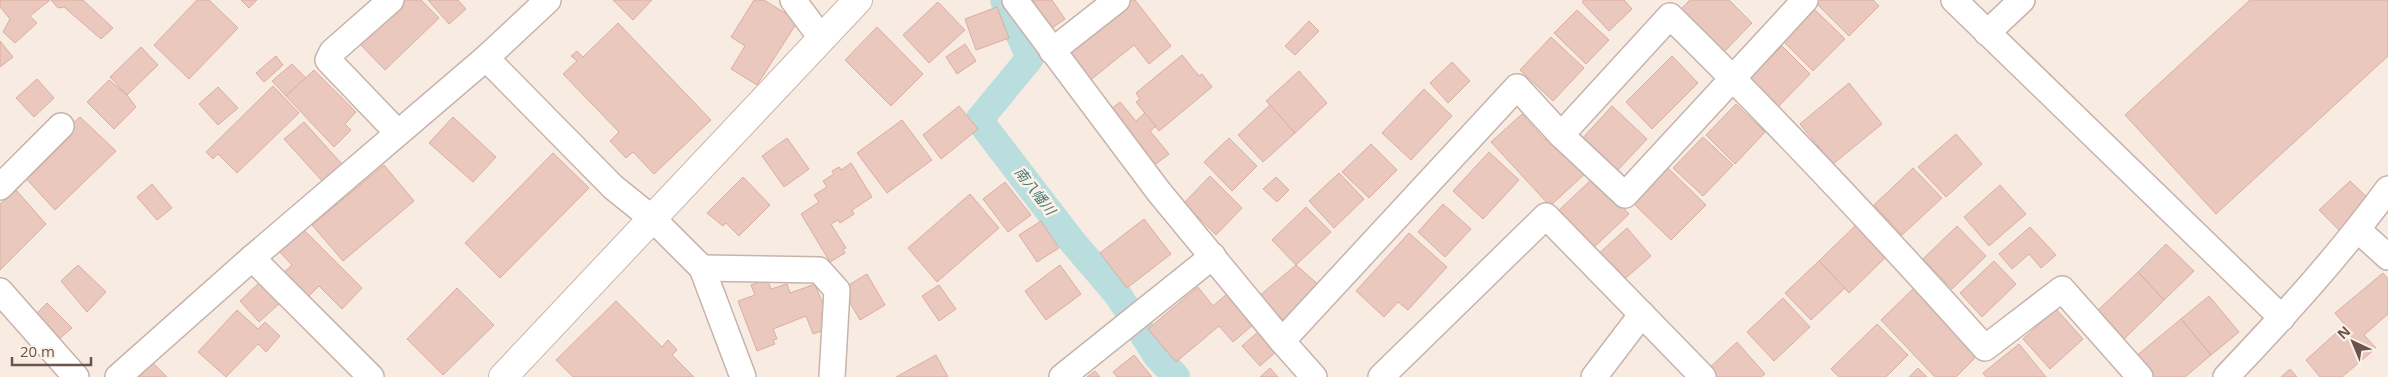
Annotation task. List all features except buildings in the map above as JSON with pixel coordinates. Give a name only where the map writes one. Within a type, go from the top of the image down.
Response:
[{"type":"street","points":[[391,0],[332,52],[328,60],[398,133]]},
{"type":"street","points":[[118,377],[252,258],[486,58],[548,0]]},
{"type":"street","points":[[793,0],[822,39]]},
{"type":"street","points":[[503,377],[654,220],[858,0]]},
{"type":"street","points":[[1015,0],[1159,192],[1314,377]]},
{"type":"street","points":[[1052,51],[1117,0]]},
{"type":"street","points":[[1282,341],[1517,88],[1561,134],[1625,195],[1805,0]]},
{"type":"street","points":[[1954,0],[2282,318]]},
{"type":"street","points":[[1987,33],[2022,0]]},
{"type":"street","points":[[1561,134],[1670,16],[1733,78],[1866,216],[1985,348],[2062,289],[2140,377]]},
{"type":"street","points":[[486,58],[613,187],[654,220],[702,268],[743,377]]},
{"type":"street","points":[[0,188],[61,126]]},
{"type":"street","points":[[2226,377],[2282,318],[2358,230],[2388,190]]},
{"type":"street","points":[[1381,377],[1546,216],[1703,377]]},
{"type":"street","points":[[2358,230],[2388,257]]},
{"type":"street","points":[[1062,377],[1213,256]]},
{"type":"street","points":[[252,258],[371,377]]},
{"type":"street","points":[[702,268],[819,270],[837,290],[832,377]]},
{"type":"street","points":[[0,291],[76,377]]},
{"type":"street","points":[[1594,377],[1642,314]]},
{"type":"waterway","name":"南八幡川","points":[[1004,0],[1030,58],[979,120],[1071,240],[1118,295],[1157,356],[1176,377]]}]
